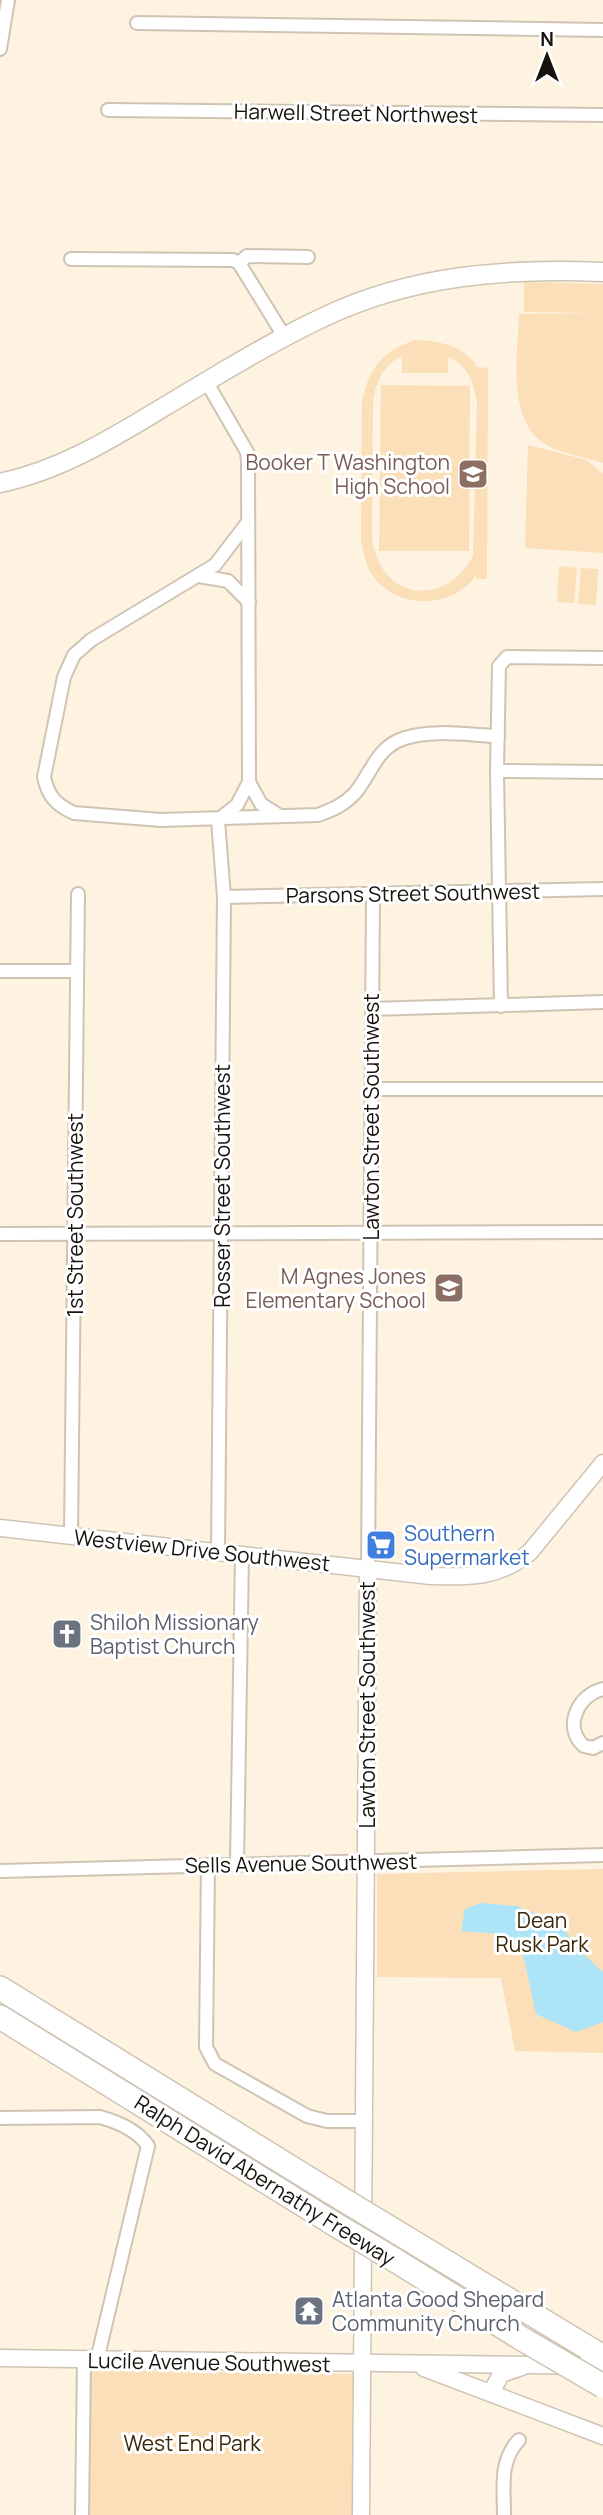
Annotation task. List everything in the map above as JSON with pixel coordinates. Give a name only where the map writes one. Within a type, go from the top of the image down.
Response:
[{"type":"highway","name":"Ralph David Abernathy Freeway","points":[[0,1988],[603,2357]]},
{"type":"highway","name":"Ralph David Abernathy Freeway","points":[[0,2017],[603,2386]]},
{"type":"main road","points":[[0,483],[48,470],[89,451],[284,336],[371,298],[454,277],[539,269],[603,272]]},
{"type":"street","points":[[0,49],[8,0]]},
{"type":"street","points":[[137,23],[603,30]]},
{"type":"street","name":"Harwell Street Northwest","points":[[108,110],[603,116]]},
{"type":"street","points":[[239,263],[247,256],[308,257]]},
{"type":"street","points":[[71,259],[233,260],[239,263],[284,336]]},
{"type":"street","points":[[206,382],[247,452],[249,782],[237,806],[218,820]]},
{"type":"street","points":[[248,522],[227,554],[199,576],[91,640],[74,655],[64,677],[44,777],[53,799],[74,813],[161,820],[317,815],[340,806],[356,792],[380,754],[404,738],[425,733],[498,736]]},
{"type":"street","points":[[199,576],[228,581],[249,602]]},
{"type":"street","points":[[501,1006],[497,771],[499,666],[507,657],[603,658]]},
{"type":"street","points":[[497,771],[603,772]]},
{"type":"street","points":[[249,782],[261,804],[283,817]]},
{"type":"street","name":"Rosser Street Southwest","points":[[218,820],[224,897],[218,1552]]},
{"type":"street","name":"Parsons Street Southwest","points":[[224,897],[373,895],[499,889],[603,889]]},
{"type":"street","name":"1st Street Southwest","points":[[71,1535],[78,894]]},
{"type":"street","name":"Lawton Street Southwest","points":[[360,2515],[373,895]]},
{"type":"street","points":[[0,971],[77,971]]},
{"type":"street","points":[[372,1009],[603,1002]]},
{"type":"street","points":[[372,1088],[603,1089]]},
{"type":"street","points":[[0,1234],[603,1232]]},
{"type":"street","name":"Westview Drive Southwest","points":[[0,1528],[368,1569],[469,1577],[503,1571],[530,1552],[603,1463]]},
{"type":"street","points":[[579,1492],[603,1485]]},
{"type":"street","points":[[237,1864],[242,1554]]},
{"type":"street","points":[[603,1689],[588,1693],[579,1703],[576,1724],[577,1736],[584,1746],[593,1748],[603,1743]]},
{"type":"street","name":"Sells Avenue Southwest","points":[[0,1871],[603,1855]]},
{"type":"street","points":[[208,1865],[206,2047],[209,2057],[215,2064],[307,2116],[327,2121],[363,2121]]},
{"type":"street","points":[[0,2118],[100,2117],[116,2121],[144,2139],[149,2154],[131,2208],[91,2360],[82,2515]]},
{"type":"street","name":"Lucile Avenue Southwest","points":[[0,2358],[418,2366],[603,2366]]},
{"type":"street","points":[[491,2393],[501,2374],[531,2364]]},
{"type":"street","name":"Lucile Avenue Southwest","points":[[418,2366],[603,2436]]},
{"type":"street","points":[[504,2515],[504,2465],[509,2452],[519,2440]]},
{"type":"green space","points":[[524,282],[603,284],[603,463],[545,444],[533,433],[524,419],[517,385],[519,314],[599,313],[524,312]]},
{"type":"green space","points":[[415,340],[442,343],[458,349],[477,367],[488,368],[487,579],[476,579],[476,575],[455,594],[428,601],[400,597],[376,580],[364,556],[361,540],[362,401],[373,370],[386,355]],"holes":[[[402,356],[402,373],[448,373],[448,357],[461,365],[469,376],[477,403],[473,556],[461,573],[446,585],[430,590],[414,590],[399,585],[377,559],[372,538],[373,401],[382,375],[390,364]]]},
{"type":"green space","points":[[381,385],[470,386],[469,551],[379,551]]},
{"type":"green space","points":[[528,445],[587,460],[603,474],[603,553],[525,548]]},
{"type":"green space","points":[[559,566],[577,568],[574,603],[557,602]]},
{"type":"green space","points":[[581,568],[598,569],[596,605],[578,604]]},
{"type":"green space","name":"Dean Rusk Park","points":[[603,1869],[603,2053],[515,2051],[501,1978],[377,1977],[377,1874]]},
{"type":"green space","name":"West End Park","points":[[90,2370],[355,2374],[352,2515],[89,2515]]},
{"type":"water","points":[[481,1903],[517,1906],[562,1928],[582,1953],[603,1972],[603,2022],[576,2032],[536,2014],[522,1949],[503,1934],[461,1931],[465,1909]]},
{"type":"place","name":"Booker T Washington High School","points":[[473,474]]},
{"type":"place","name":"M Agnes Jones Elementary School","points":[[449,1288]]},
{"type":"place","name":"Southern Supermarket","points":[[381,1545]]},
{"type":"place","name":"Shiloh Missionary Baptist Church","points":[[67,1634]]},
{"type":"place","name":"Atlanta Good Shepard Community Church","points":[[309,2311]]}]
